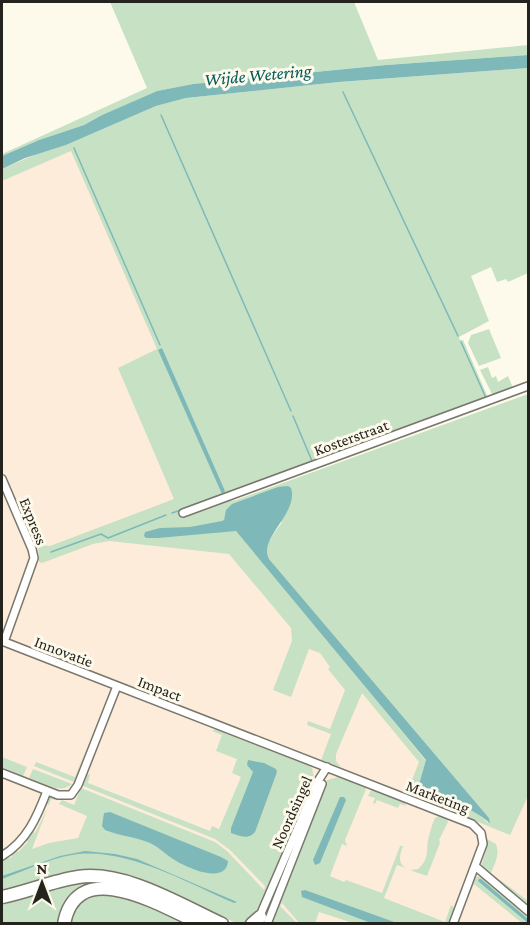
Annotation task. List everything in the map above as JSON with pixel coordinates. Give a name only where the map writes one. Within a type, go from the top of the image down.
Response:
[{"type":"highway","points":[[2,897],[79,877],[106,877],[123,880],[222,924]]},
{"type":"highway","points":[[64,924],[67,911],[76,899],[88,891],[105,887],[133,893],[201,924]]},
{"type":"street","name":"Kosterstraat","points":[[183,513],[528,386]]},
{"type":"street","name":"Express","points":[[2,479],[34,558],[3,641]]},
{"type":"street","name":"Innovatie","points":[[3,641],[117,686]]},
{"type":"street","name":"Impact","points":[[2,772],[47,791],[67,796],[76,790],[117,686],[327,767]]},
{"type":"street","name":"Marketing","points":[[327,767],[472,824],[479,830],[483,840],[453,924]]},
{"type":"street","name":"Noordsingel","points":[[259,922],[318,781],[327,767]]},
{"type":"street","points":[[2,856],[16,846],[30,828],[47,791]]},
{"type":"street","points":[[475,866],[528,911]]},
{"type":"shaded area","points":[[69,137],[232,504],[440,768],[512,829],[528,796],[528,923],[284,923],[174,876],[2,877],[2,163]]},
{"type":"green space","points":[[110,2],[354,2],[378,60],[528,45],[528,55],[385,65],[193,84],[157,91],[84,125],[39,140],[2,156],[2,154],[147,88]]},
{"type":"green space","points":[[528,68],[528,273],[508,282],[506,279],[497,282],[491,267],[471,276],[489,321],[459,337],[463,340],[489,400],[179,514],[182,518],[223,502],[236,500],[528,394],[528,796],[510,835],[407,793],[419,762],[362,693],[336,754],[336,761],[341,767],[321,760],[331,734],[307,725],[308,721],[330,729],[345,690],[328,669],[330,667],[320,653],[309,649],[291,697],[273,690],[292,641],[291,628],[229,554],[109,541],[93,544],[42,563],[39,562],[38,545],[50,546],[174,499],[118,368],[157,349],[71,151],[2,181],[2,169],[39,153],[66,145],[156,106],[186,98],[339,82]],"holes":[[[224,518],[282,522],[268,544],[269,559],[489,818],[488,823],[464,806],[418,788],[426,761],[284,587],[236,531],[224,522]]]},
{"type":"green space","points":[[489,329],[501,358],[479,366],[468,343],[471,335]]},
{"type":"green space","points":[[488,367],[492,378],[496,376],[498,382],[508,376],[513,388],[498,396],[492,394],[480,370]]},
{"type":"green space","points":[[217,728],[307,764],[312,768],[314,778],[257,912],[251,921],[245,923],[236,923],[119,874],[2,893],[2,858],[8,855],[9,858],[12,857],[11,853],[15,849],[18,852],[28,842],[25,840],[31,831],[35,833],[48,807],[32,849],[49,843],[78,838],[87,816],[59,804],[62,800],[74,805],[81,788],[215,842],[227,851],[264,890],[265,886],[230,850],[215,839],[81,785],[85,776],[90,775],[88,783],[210,831],[212,826],[219,829],[241,777],[232,773],[237,759],[216,751],[222,735],[212,731]]},
{"type":"green space","points":[[85,750],[74,782],[34,766],[36,762],[75,777]]},
{"type":"green space","points":[[2,757],[27,767],[23,776],[2,767]]},
{"type":"green space","points":[[33,769],[72,784],[62,788],[45,785],[29,778]]},
{"type":"green space","points":[[338,777],[365,785],[366,789],[345,840],[347,846],[342,844],[330,876],[382,893],[400,846],[403,846],[400,861],[406,868],[397,865],[384,898],[445,922],[451,905],[455,909],[450,923],[353,923],[319,912],[315,923],[300,924],[282,903],[280,906],[297,923],[269,924],[323,786],[327,780]]},
{"type":"green space","points":[[372,789],[403,800],[406,806],[400,804],[398,808],[377,800],[375,804],[373,803],[375,798],[368,796]]},
{"type":"green space","points":[[48,796],[55,799],[51,799],[49,805],[45,803]]},
{"type":"green space","points":[[441,815],[446,817],[448,822],[439,840],[440,843],[427,876],[410,870],[418,869],[425,861],[432,824],[435,818]]},
{"type":"green space","points":[[487,839],[496,844],[497,848],[497,859],[491,873],[528,901],[528,909],[481,867]]},
{"type":"green space","points":[[482,876],[528,913],[528,923],[522,923],[474,884],[466,902],[476,877]]},
{"type":"green space","points":[[86,879],[119,884],[93,886],[62,923],[2,923],[2,899]]},
{"type":"green space","points":[[94,893],[121,894],[190,924],[69,924],[74,907]]},
{"type":"water","points":[[528,55],[528,68],[339,82],[186,98],[156,106],[66,145],[25,158],[2,169],[2,156],[39,140],[84,125],[157,91],[193,84],[386,65]]},
{"type":"water","points":[[162,348],[225,491],[222,494],[158,350]]},
{"type":"water","points":[[278,487],[291,488],[292,497],[285,516],[269,543],[267,551],[269,559],[489,818],[490,823],[465,807],[418,788],[426,760],[236,531],[158,538],[144,536],[145,532],[160,528],[190,527],[222,521],[226,510],[232,504]]},
{"type":"water","points":[[248,760],[264,763],[276,769],[277,772],[255,832],[244,837],[231,833],[231,828],[253,772],[247,765]]},
{"type":"water","points":[[340,797],[346,800],[320,863],[315,865],[313,860]]},
{"type":"water","points":[[110,812],[221,857],[228,861],[226,868],[213,873],[195,870],[150,843],[105,830],[102,826],[104,813]]},
{"type":"water","points":[[85,851],[137,859],[237,902],[234,903],[155,868],[113,856],[72,855],[54,859],[2,879],[2,876],[60,856]]},
{"type":"water","points":[[479,879],[528,919],[528,923],[478,881]]},
{"type":"water","points":[[305,890],[397,923],[371,923],[302,897],[301,891]]},
{"type":"waterway","points":[[343,92],[458,336]]},
{"type":"waterway","points":[[161,115],[291,411]]},
{"type":"waterway","points":[[74,148],[160,345]]},
{"type":"waterway","points":[[461,342],[486,398]]},
{"type":"waterway","points":[[293,416],[312,461]]},
{"type":"waterway","points":[[305,464],[341,451]]},
{"type":"waterway","points":[[235,490],[299,466]]},
{"type":"waterway","points":[[190,506],[217,496]]},
{"type":"waterway","points":[[172,513],[181,510]]},
{"type":"waterway","points":[[51,552],[101,534],[108,538],[166,515]]},
{"type":"water label","name":"Wijde Wetering","points":[[258,75]]}]
